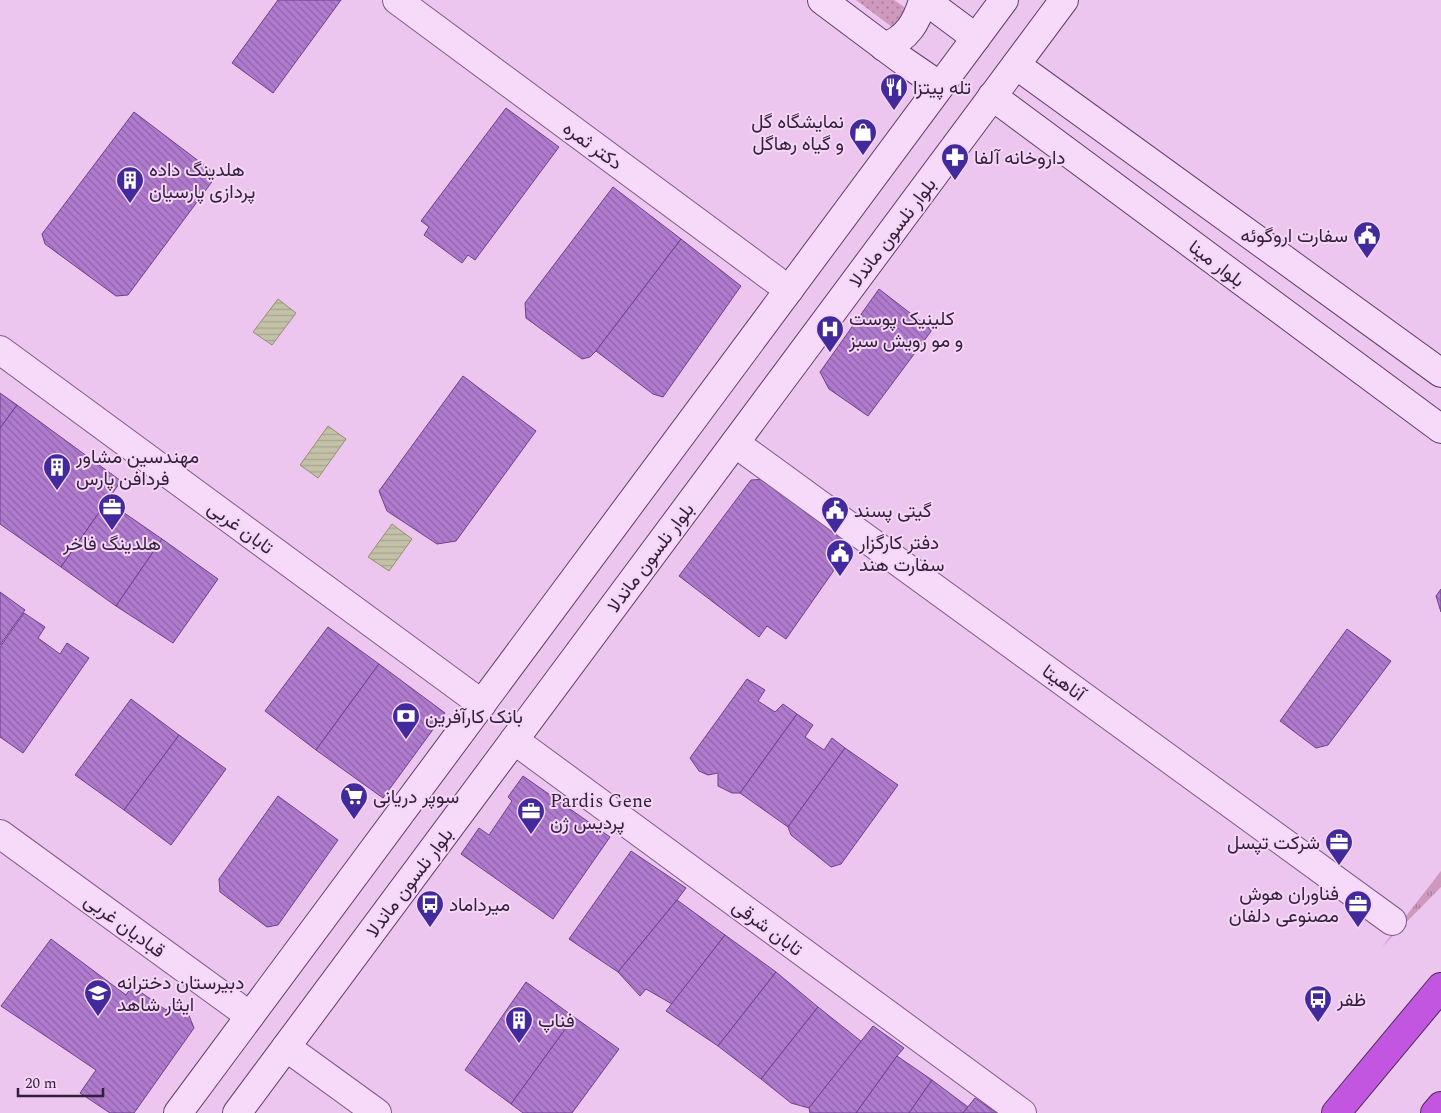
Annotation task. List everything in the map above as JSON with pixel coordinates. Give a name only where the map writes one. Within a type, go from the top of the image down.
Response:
[{"type":"highway","points":[[1336,1113],[1441,987]]},
{"type":"highway","points":[[1435,1113],[1441,1106]]},
{"type":"street","name":"دکتر ثمره","points":[[397,0],[789,290]]},
{"type":"street","points":[[822,0],[940,86]]},
{"type":"street","points":[[884,46],[895,43],[908,32],[919,16],[924,0],[976,38]]},
{"type":"street","points":[[178,1113],[1004,0]]},
{"type":"street","name":"بلوار نلسون ماندلا","points":[[237,1113],[1064,0]]},
{"type":"street","points":[[1016,65],[1441,374]]},
{"type":"street","points":[[1027,122],[1032,109],[1040,99],[1052,91]]},
{"type":"street","name":"بلوار مینا","points":[[992,96],[1441,429]]},
{"type":"street","name":"تابان غربی","points":[[0,350],[482,704]]},
{"type":"street","name":"آناهیتا","points":[[735,443],[1392,921]]},
{"type":"street","name":"تابان شرقی","points":[[514,740],[1022,1113]]},
{"type":"street","name":"قبادیان غربی","points":[[0,834],[250,1016]]},
{"type":"street","points":[[286,1047],[378,1113]]},
{"type":"green space","points":[[856,0],[894,0],[907,9],[892,27]]},
{"type":"green space","points":[[1441,871],[1441,887],[1382,947]]},
{"type":"shaded area","points":[[278,299],[296,313],[272,345],[253,332]]},
{"type":"shaded area","points":[[328,426],[346,439],[318,478],[300,465]]},
{"type":"shaded area","points":[[392,524],[412,539],[389,571],[368,557]]},
{"type":"building","points":[[278,0],[341,0],[273,93],[232,63]]},
{"type":"building","points":[[506,108],[559,147],[475,260],[468,255],[462,263],[424,235],[429,227],[421,221]]},
{"type":"building","name":"هلدینگ داده پردازی پارسیان","points":[[134,112],[217,175],[128,295],[116,296],[45,244],[42,234]]},
{"type":"building","points":[[613,187],[681,239],[596,351],[590,357],[582,359],[526,318],[525,303]]},
{"type":"building","points":[[681,239],[741,286],[663,397],[653,394],[596,351]]},
{"type":"building","points":[[879,289],[932,330],[868,416],[829,389],[820,372]]},
{"type":"building","points":[[463,376],[536,431],[456,541],[437,544],[387,511],[379,491]]},
{"type":"building","points":[[0,393],[17,405],[0,428]]},
{"type":"building","name":"مهندسین مشاور فردافن پارس","points":[[17,405],[121,481],[61,567],[0,524],[0,428]]},
{"type":"building","points":[[767,479],[853,543],[786,639],[767,626],[759,637],[679,576],[751,480]]},
{"type":"building","points":[[107,501],[162,539],[116,606],[61,567]]},
{"type":"building","points":[[162,539],[218,579],[173,643],[116,606]]},
{"type":"building","points":[[1441,589],[1441,612],[1436,596]]},
{"type":"building","points":[[0,592],[25,610],[0,645]]},
{"type":"building","points":[[24,613],[45,627],[38,638],[60,654],[67,643],[89,658],[23,753],[0,737],[0,647]]},
{"type":"building","points":[[328,627],[379,664],[316,750],[265,711]]},
{"type":"building","points":[[1347,629],[1391,661],[1328,745],[1316,748],[1280,721]]},
{"type":"building","points":[[379,664],[445,713],[383,798],[316,750]]},
{"type":"building","points":[[747,679],[765,690],[758,701],[775,712],[783,704],[797,714],[740,793],[732,793],[718,786],[718,773],[708,775],[699,771],[690,758]]},
{"type":"building","points":[[131,699],[179,735],[124,810],[75,775]]},
{"type":"building","points":[[797,714],[813,725],[805,737],[824,750],[832,738],[845,748],[788,827],[740,793]]},
{"type":"building","points":[[179,735],[226,769],[171,845],[124,810]]},
{"type":"building","points":[[845,748],[898,785],[841,864],[831,867],[791,835],[788,827]]},
{"type":"building","points":[[523,776],[610,837],[553,919],[461,854],[479,828],[489,835],[512,801],[508,797]]},
{"type":"building","points":[[278,796],[338,840],[278,925],[267,927],[220,892],[219,879]]},
{"type":"building","points":[[631,851],[686,888],[618,972],[569,939]]},
{"type":"building","points":[[677,900],[725,935],[672,1004],[646,989],[640,996],[618,972]]},
{"type":"building","points":[[725,935],[776,972],[718,1046],[666,1011]]},
{"type":"building","points":[[51,939],[126,995],[132,986],[166,1010],[174,1000],[188,1013],[194,1028],[134,1113],[110,1113],[80,1093],[96,1070],[1,1006]]},
{"type":"building","points":[[776,972],[818,1007],[761,1079],[718,1046]]},
{"type":"building","name":"فناپ","points":[[526,982],[574,1017],[511,1104],[465,1070]]},
{"type":"building","points":[[818,1007],[862,1042],[809,1108],[791,1103],[761,1079]]},
{"type":"building","points":[[574,1017],[619,1049],[572,1113],[523,1113],[511,1104]]},
{"type":"building","points":[[873,1026],[904,1048],[856,1113],[810,1113],[809,1108]]},
{"type":"building","points":[[897,1056],[932,1080],[909,1113],[856,1113]]},
{"type":"building","points":[[932,1080],[968,1107],[963,1113],[909,1113]]},
{"type":"building","points":[[975,1098],[997,1113],[963,1113]]},
{"type":"place","name":"تله پیتزا","points":[[894,111]]},
{"type":"place","name":"نمایشگاه گل و گیاه رهاگل","points":[[863,156]]},
{"type":"place","name":"داروخانه آلفا","points":[[955,181]]},
{"type":"place","name":"هلدینگ داده پردازی پارسیان","points":[[130,204]]},
{"type":"place","name":"سفارت اروگوئه","points":[[1367,259]]},
{"type":"place","name":"کلینیک پوست و مو رویش سبز","points":[[830,353]]},
{"type":"place","name":"مهندسین مشاور فردافن پارس","points":[[57,491]]},
{"type":"place","name":"هلدینگ فاخر","points":[[112,531]]},
{"type":"place","name":"گیتی پسند","points":[[835,534]]},
{"type":"place","name":"دفتر کارگزار سفارت هند","points":[[840,577]]},
{"type":"place","name":"بانک کارآفرین","points":[[406,740]]},
{"type":"place","name":"سوپر دریانی","points":[[354,820]]},
{"type":"place","name":"Pardis Gene پردیس ژن","points":[[531,835]]},
{"type":"place","name":"شرکت تپسل","points":[[1339,866]]},
{"type":"place","name":"میرداماد","points":[[430,928]]},
{"type":"place","name":"فناوران هوش مصنوعی دلفان","points":[[1358,928]]},
{"type":"place","name":"دبیرستان دخترانه ایثار شاهد","points":[[98,1017]]},
{"type":"place","name":"ظفر","points":[[1318,1023]]},
{"type":"place","name":"فناپ","points":[[519,1044]]}]
